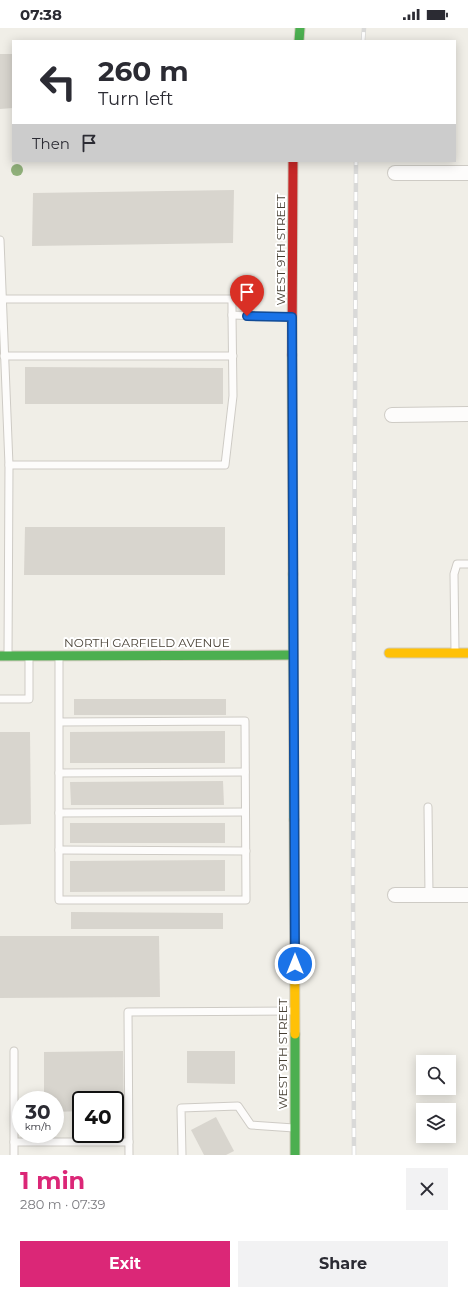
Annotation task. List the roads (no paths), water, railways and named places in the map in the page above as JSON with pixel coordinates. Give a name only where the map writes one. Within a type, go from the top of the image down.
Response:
[{"type":"street","points":[[299,40],[300,28]]},
{"type":"street","name":"WEST 9TH STREET","points":[[293,162],[292,317],[295,1155]]},
{"type":"street","points":[[395,173],[468,173]]},
{"type":"street","points":[[392,415],[468,414]]},
{"type":"street","points":[[389,653],[468,653]]},
{"type":"street","name":"NORTH GARFIELD AVENUE","points":[[4,656],[294,655]]},
{"type":"street","points":[[395,895],[468,895]]},
{"type":"lane","points":[[0,240],[9,465],[4,656]]},
{"type":"lane","points":[[3,299],[232,299],[233,396],[225,465],[9,465]]},
{"type":"lane","points":[[232,315],[292,317]]},
{"type":"lane","points":[[4,356],[233,356]]},
{"type":"lane","points":[[455,653],[454,574],[456,564],[468,564]]},
{"type":"lane","points":[[0,699],[29,699],[29,656]]},
{"type":"lane","points":[[59,656],[59,722],[59,900],[246,900],[246,722],[59,722]]},
{"type":"lane","points":[[59,773],[246,772]]},
{"type":"lane","points":[[428,807],[429,895]]},
{"type":"lane","points":[[59,813],[246,812]]},
{"type":"lane","points":[[59,850],[246,851]]},
{"type":"lane","points":[[129,1155],[128,1012],[295,1011]]},
{"type":"lane","points":[[14,1051],[14,1091]]},
{"type":"lane","points":[[182,1155],[181,1108],[238,1106],[251,1125],[295,1128]]},
{"type":"lane","points":[[64,1142],[129,1142]]},
{"type":"lane","points":[[14,1143],[14,1155]]},
{"type":"railway","points":[[363,40],[364,28]]},
{"type":"railway","points":[[354,1155],[353,882],[356,162]]}]
